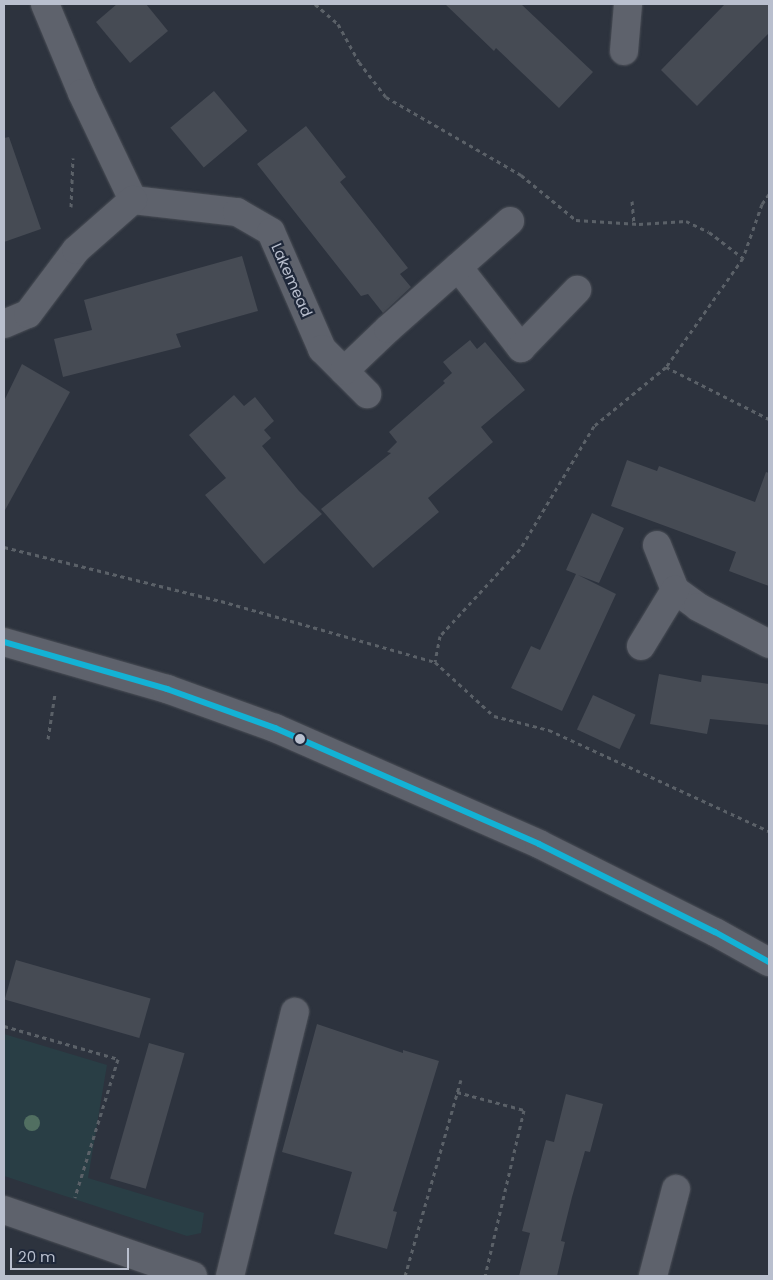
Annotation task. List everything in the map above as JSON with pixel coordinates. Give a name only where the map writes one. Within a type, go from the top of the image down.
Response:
[{"type":"street","points":[[4,324],[28,314],[76,250],[133,200],[96,122],[45,4]]},
{"type":"street","points":[[624,51],[628,4]]},
{"type":"street","name":"Lakemead","points":[[133,200],[237,212],[271,232],[322,348],[368,394]]},
{"type":"street","points":[[344,371],[388,329],[510,221]]},
{"type":"street","points":[[458,267],[521,348],[577,290]]},
{"type":"street","points":[[657,545],[674,590],[698,607],[769,644]]},
{"type":"street","points":[[641,646],[674,590]]},
{"type":"street","points":[[4,642],[167,689],[275,728],[539,844],[715,932],[769,962]]},
{"type":"street","points":[[230,1276],[295,1012]]},
{"type":"street","points":[[653,1276],[676,1189]]},
{"type":"street","points":[[4,1210],[193,1276]]},
{"type":"path","points":[[315,4],[338,24],[358,62],[386,97],[521,176],[576,220],[634,224],[686,220],[709,232],[743,258]]},
{"type":"path","points":[[76,250],[69,241],[74,132],[96,122]]},
{"type":"path","points":[[435,662],[440,636],[520,550],[594,426],[666,367],[743,258],[762,204],[769,194]]},
{"type":"path","points":[[632,201],[634,224]]},
{"type":"path","points":[[666,367],[769,419]]},
{"type":"path","points":[[4,547],[221,601],[435,662],[494,716],[548,730],[769,831]]},
{"type":"path","points":[[48,739],[61,659]]},
{"type":"path","points":[[4,1026],[118,1058],[64,1231]]},
{"type":"path","points":[[405,1276],[461,1080]]},
{"type":"path","points":[[457,1092],[524,1110],[486,1276]]},
{"type":"shaded area","points":[[4,1034],[107,1065],[88,1178],[204,1213],[201,1233],[187,1236],[4,1176]]},
{"type":"building","points":[[117,4],[146,4],[168,31],[130,63],[96,22]]},
{"type":"building","points":[[445,4],[521,4],[593,72],[559,108],[496,48],[494,51]]},
{"type":"building","points":[[725,4],[769,4],[769,33],[697,106],[661,70]]},
{"type":"building","points":[[214,91],[247,131],[204,167],[170,128]]},
{"type":"building","points":[[306,126],[346,177],[340,182],[408,268],[400,274],[411,287],[383,313],[368,294],[361,296],[257,164]]},
{"type":"building","points":[[9,137],[41,229],[4,242],[4,138]]},
{"type":"building","points":[[242,256],[258,311],[176,334],[181,347],[63,377],[54,339],[92,330],[84,300]]},
{"type":"building","points":[[470,340],[477,349],[485,342],[525,390],[481,427],[493,442],[428,498],[439,512],[373,568],[321,509],[391,453],[387,452],[397,442],[389,432],[445,383],[443,381],[452,373],[443,362]]},
{"type":"building","points":[[22,364],[70,392],[4,512],[4,401]]},
{"type":"building","points":[[234,395],[244,406],[255,397],[274,421],[264,430],[271,438],[262,446],[299,491],[322,514],[264,564],[205,495],[226,478],[189,435]]},
{"type":"building","points":[[627,460],[657,471],[659,466],[755,502],[766,472],[769,473],[769,586],[729,571],[736,552],[611,506]]},
{"type":"building","points":[[592,513],[624,528],[599,583],[578,575],[616,594],[562,711],[511,688],[531,646],[540,650],[576,574],[566,570]]},
{"type":"building","points":[[659,674],[701,682],[702,675],[769,684],[769,725],[710,719],[707,734],[650,724]]},
{"type":"building","points":[[593,695],[636,715],[620,749],[577,729]]},
{"type":"building","points":[[16,960],[151,999],[139,1038],[5,999]]},
{"type":"building","points":[[317,1024],[403,1053],[403,1050],[439,1061],[393,1211],[397,1212],[387,1249],[334,1234],[352,1172],[282,1152]]},
{"type":"building","points":[[149,1043],[185,1053],[146,1189],[110,1179]]},
{"type":"building","points":[[566,1094],[603,1104],[590,1152],[585,1151],[572,1197],[561,1241],[565,1242],[557,1276],[519,1276],[530,1233],[522,1231],[546,1140],[554,1142]]},
{"type":"transit line","points":[[4,642],[167,689],[275,728],[539,844],[715,932],[769,962]]}]
